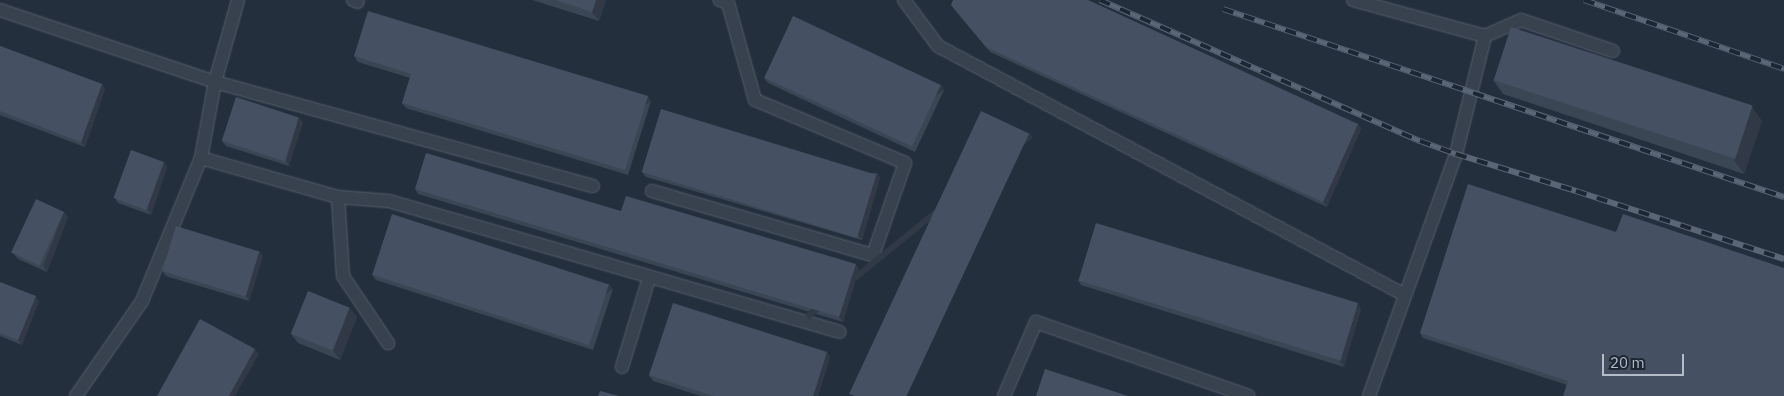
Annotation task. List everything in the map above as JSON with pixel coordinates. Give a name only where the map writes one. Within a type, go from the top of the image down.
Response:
[{"type":"lane","points":[[76,396],[142,301],[200,158],[215,82],[238,0]]},
{"type":"lane","points":[[652,191],[873,255],[905,163],[755,100],[728,3],[720,0]]},
{"type":"lane","points":[[904,0],[938,46],[1405,295]]},
{"type":"lane","points":[[1353,0],[1485,36],[1520,20],[1613,51]]},
{"type":"lane","points":[[0,10],[215,82],[593,186]]},
{"type":"lane","points":[[1370,396],[1456,154],[1485,36]]},
{"type":"lane","points":[[200,158],[338,197],[389,201],[839,332]]},
{"type":"lane","points":[[338,197],[343,276],[388,343]]},
{"type":"lane","points":[[622,366],[649,278]]},
{"type":"lane","points":[[1004,396],[1036,322],[1248,396]]},
{"type":"building","points":[[555,0],[596,0],[592,12]]},
{"type":"building","points":[[953,0],[1088,0],[1358,124],[1323,202],[986,47],[951,5]]},
{"type":"building","points":[[368,11],[648,96],[625,170],[402,103],[411,74],[354,56]]},
{"type":"building","points":[[793,16],[941,85],[912,147],[764,78]]},
{"type":"building","points":[[1511,27],[1753,105],[1735,159],[1494,80]]},
{"type":"building","points":[[0,46],[102,84],[81,142],[0,111]]},
{"type":"building","points":[[236,97],[299,117],[285,161],[222,141]]},
{"type":"building","points":[[661,109],[876,175],[857,238],[642,172]]},
{"type":"building","points":[[981,111],[1029,133],[907,396],[854,396],[849,394]]},
{"type":"building","points":[[131,150],[164,162],[146,210],[114,198]]},
{"type":"building","points":[[426,153],[621,211],[626,196],[856,264],[839,317],[415,189]]},
{"type":"building","points":[[1468,184],[1616,232],[1623,214],[1784,268],[1784,396],[1563,396],[1568,381],[1420,333]]},
{"type":"building","points":[[36,199],[64,212],[39,266],[11,252]]},
{"type":"building","points":[[392,214],[609,284],[589,345],[372,275]]},
{"type":"building","points":[[1096,223],[1358,303],[1340,360],[1078,280]]},
{"type":"building","points":[[176,226],[259,251],[245,296],[162,271]]},
{"type":"building","points":[[0,282],[36,296],[18,340],[0,333]]},
{"type":"building","points":[[308,291],[350,308],[332,351],[291,334]]},
{"type":"building","points":[[673,303],[827,352],[813,396],[713,396],[649,375]]},
{"type":"building","points":[[200,319],[255,349],[229,396],[157,396]]},
{"type":"building","points":[[1045,369],[1128,396],[1036,396]]},
{"type":"building","points":[[600,391],[619,396],[598,396]]},
{"type":"railway","points":[[1100,0],[1420,141],[1784,259]]},
{"type":"railway","points":[[1584,0],[1784,69]]},
{"type":"railway","points":[[1223,9],[1784,197]]}]
